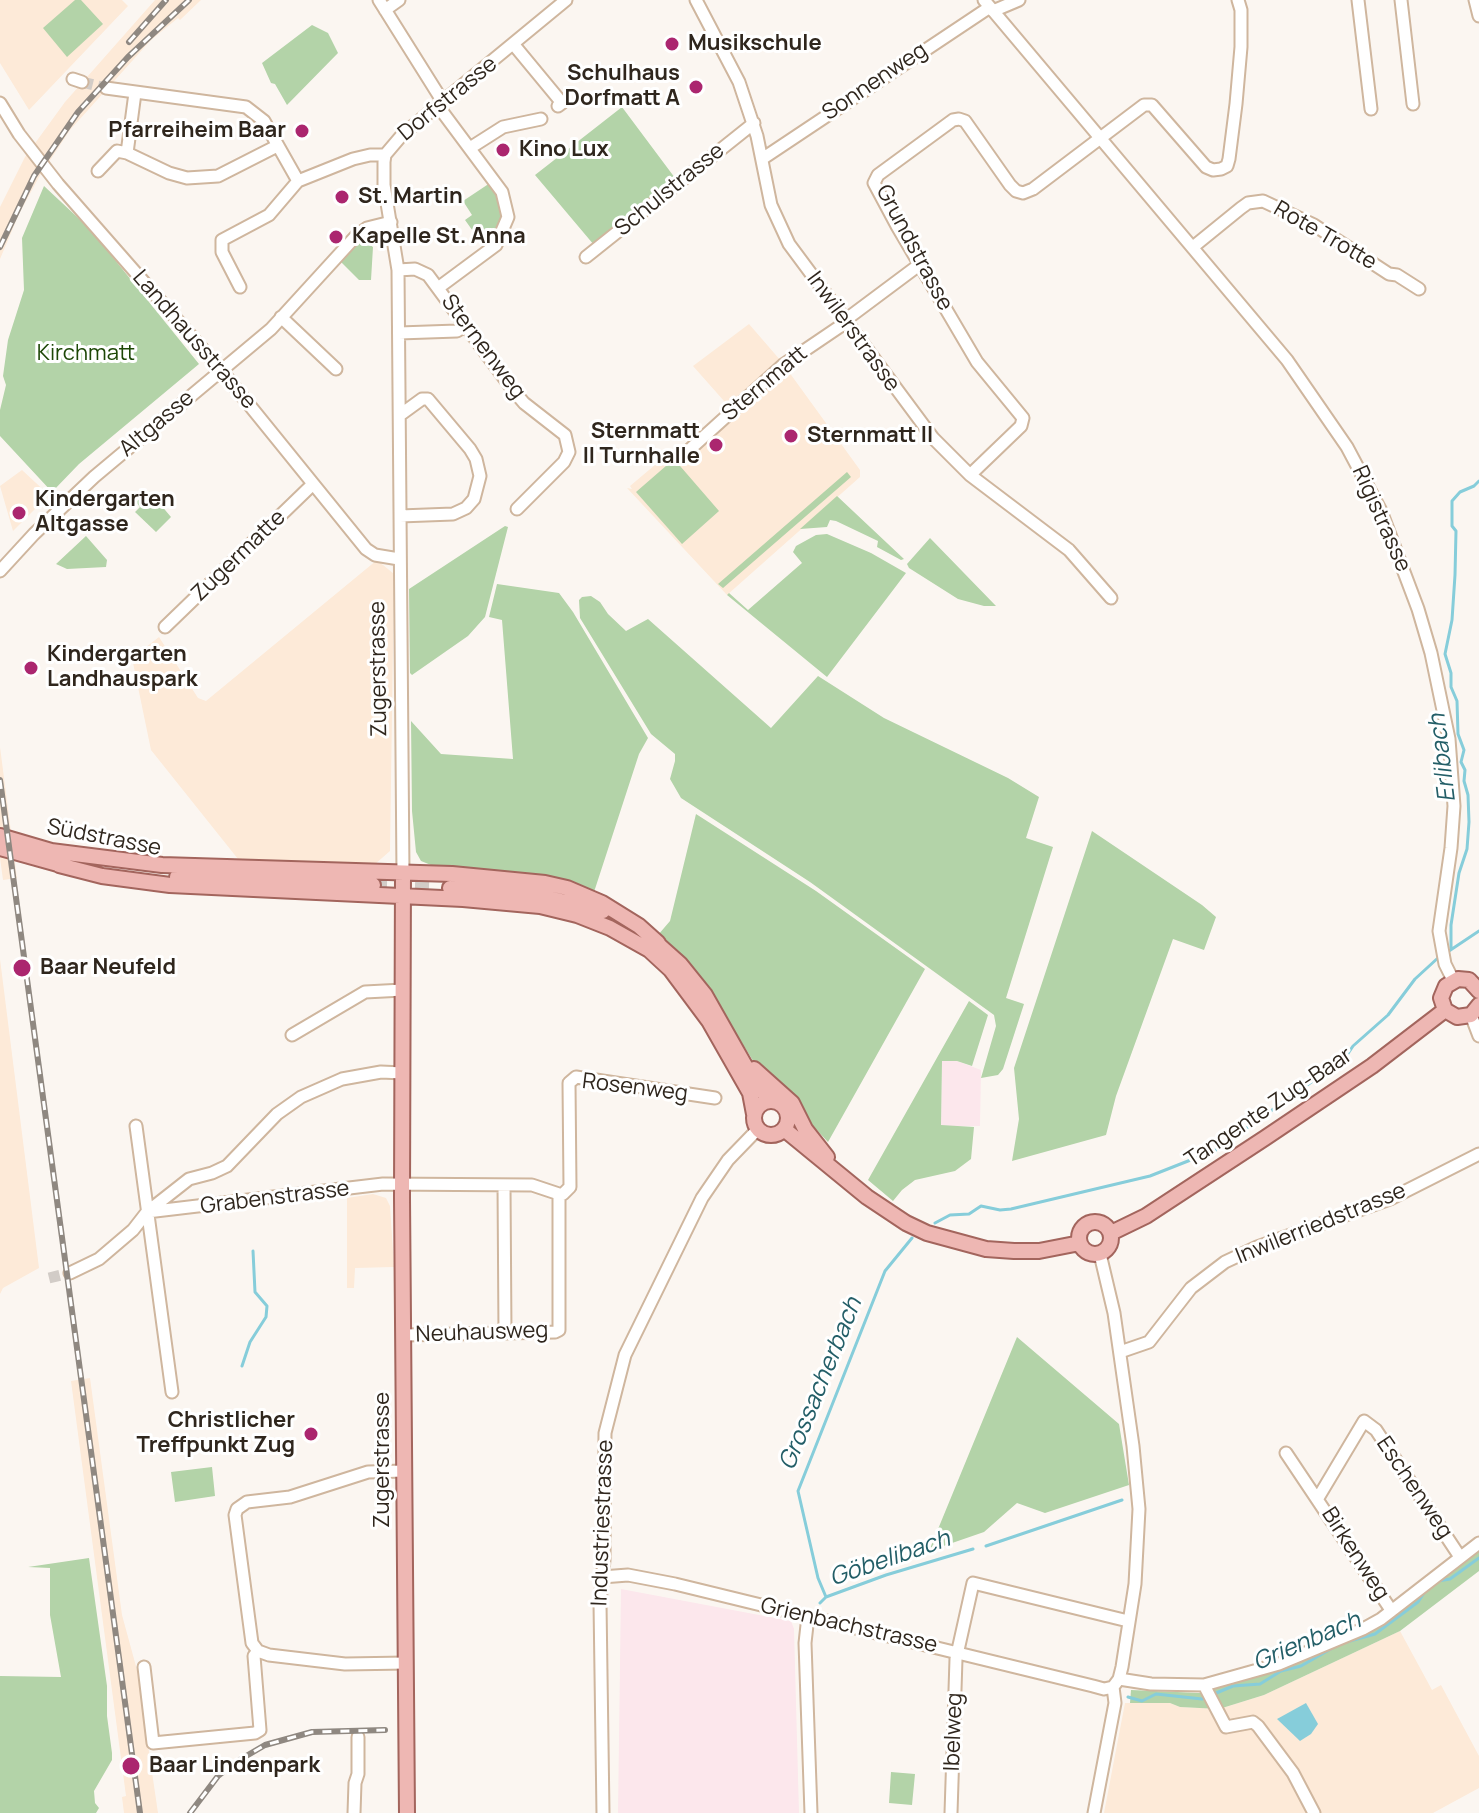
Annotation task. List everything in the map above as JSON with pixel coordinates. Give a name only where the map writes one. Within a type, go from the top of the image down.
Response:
[{"type":"main road","name":"Südstrasse","points":[[0,836],[109,865],[201,877]]},
{"type":"main road","name":"Südstrasse","points":[[0,848],[59,865],[126,875],[373,885]]},
{"type":"main road","points":[[51,851],[162,865],[500,877],[583,893],[621,914],[694,980],[735,1044],[762,1078],[792,1103],[805,1129],[828,1158],[834,1171]]},
{"type":"main road","points":[[59,865],[102,876],[170,885],[504,901],[577,915],[655,947]]},
{"type":"main road","name":"Zugerstrasse","points":[[403,873],[407,1813]]},
{"type":"main road","points":[[434,887],[512,892],[565,901],[655,947],[709,1021],[750,1093],[754,1114],[758,1129],[770,1135],[784,1129],[787,1123],[786,1110],[778,1102],[770,1101],[758,1106],[754,1114]]},
{"type":"main road","points":[[1475,1010],[1457,1017],[1445,1010],[1442,994],[1453,980],[1469,980],[1478,988]]},
{"type":"main road","name":"Tangente Zug-Baar","points":[[1111,1233],[1146,1216],[1265,1138],[1372,1066],[1445,1010]]},
{"type":"main road","points":[[735,1044],[752,1078],[770,1101]]},
{"type":"main road","points":[[784,1129],[879,1205],[922,1231],[986,1249],[1039,1251],[1080,1243]]},
{"type":"main road","points":[[1093,1222],[1106,1226],[1111,1233],[1110,1246],[1100,1254],[1088,1252],[1080,1243],[1081,1230],[1093,1222]]},
{"type":"street","points":[[399,0],[382,5],[451,123],[502,192],[508,217],[496,245],[438,288]]},
{"type":"street","name":"Dorfstrasse","points":[[385,155],[402,135],[566,0]]},
{"type":"street","name":"Inwilerstrasse","points":[[696,0],[733,69],[754,123],[775,219],[789,244],[933,438],[970,475],[1069,550],[1111,598]]},
{"type":"street","name":"Sonnenweg","points":[[762,159],[989,6],[1019,0]]},
{"type":"street","points":[[1358,0],[1371,109]]},
{"type":"street","points":[[1401,0],[1413,104]]},
{"type":"street","points":[[1475,0],[1479,16]]},
{"type":"street","points":[[1099,137],[1144,105],[1152,105],[1206,167],[1213,170],[1227,166],[1241,47],[1239,1]]},
{"type":"street","name":"Rigistrasse","points":[[989,6],[1287,360],[1329,418],[1365,478],[1407,576],[1442,700],[1453,778],[1451,848],[1439,922],[1441,948],[1453,980]]},
{"type":"street","name":"Dorfstrasse","points":[[514,45],[560,104]]},
{"type":"street","points":[[106,88],[246,107],[264,121],[298,181]]},
{"type":"street","points":[[127,153],[135,93]]},
{"type":"street","name":"Landhausstrasse","points":[[0,103],[51,176],[221,370],[366,549],[375,555],[399,559]]},
{"type":"street","points":[[470,148],[503,127],[541,119]]},
{"type":"street","name":"Grundstrasse","points":[[970,475],[1021,426],[1023,418],[977,362],[874,183],[878,175],[953,120],[965,121],[1010,185],[1023,193],[1033,189],[1099,137]]},
{"type":"street","name":"Schulstrasse","points":[[586,257],[754,123]]},
{"type":"street","points":[[98,171],[117,151],[169,173],[201,179],[218,176],[277,146]]},
{"type":"street","points":[[240,287],[222,252],[222,240],[269,215],[298,181],[353,159],[385,155]]},
{"type":"street","name":"Zugerstrasse","points":[[385,155],[383,176],[398,270],[403,873]]},
{"type":"street","name":"Rote Trotte","points":[[1193,247],[1248,203],[1263,201],[1314,225],[1389,274],[1397,275],[1419,289]]},
{"type":"street","name":"Altgasse","points":[[0,571],[94,477],[281,317],[361,232],[391,222]]},
{"type":"street","name":"Sternmatt","points":[[688,451],[783,365],[919,265]]},
{"type":"street","name":"Sternenweg","points":[[398,270],[423,271],[524,403],[565,435],[569,452],[564,462],[517,509]]},
{"type":"street","points":[[281,317],[336,369]]},
{"type":"street","points":[[399,333],[457,331],[465,326]]},
{"type":"street","points":[[400,415],[422,399],[428,399],[476,459],[480,486],[466,508],[453,514],[400,516]]},
{"type":"street","name":"Zugermatte","points":[[165,627],[313,484]]},
{"type":"street","points":[[292,1035],[365,992],[403,990]]},
{"type":"street","points":[[1475,1010],[1479,1036]]},
{"type":"street","points":[[70,1273],[99,1259],[133,1230],[147,1212],[189,1179],[227,1166],[277,1114],[301,1097],[342,1079],[381,1072],[403,1073]]},
{"type":"street","name":"Rosenweg","points":[[559,1330],[559,1194],[570,1187],[569,1083],[576,1077],[715,1098]]},
{"type":"street","points":[[136,1126],[172,1392]]},
{"type":"street","name":"Industriestrasse","points":[[603,1813],[600,1603],[605,1433],[621,1368],[635,1334],[702,1198],[728,1160],[758,1129]]},
{"type":"street","name":"Inwilerriedstrasse","points":[[1120,1352],[1149,1342],[1191,1288],[1225,1262],[1257,1247],[1390,1199],[1479,1154]]},
{"type":"street","points":[[402,1184],[532,1185],[559,1194]]},
{"type":"street","name":"Grabenstrasse","points":[[147,1212],[402,1184]]},
{"type":"street","points":[[504,1185],[505,1333]]},
{"type":"street","points":[[1094,1813],[1137,1566],[1139,1509],[1120,1352],[1100,1254]]},
{"type":"street","name":"Neuhausweg","points":[[405,1335],[559,1330]]},
{"type":"street","name":"Birkenweg","points":[[1318,1498],[1364,1421]]},
{"type":"street","name":"Eschenweg","points":[[1364,1421],[1376,1430],[1460,1557]]},
{"type":"street","name":"Birkenweg","points":[[1286,1453],[1391,1610]]},
{"type":"street","points":[[404,1471],[368,1472],[290,1497],[247,1502],[237,1509],[235,1515],[252,1643],[258,1651],[345,1664],[406,1663]]},
{"type":"street","points":[[1116,1683],[1151,1684],[1207,1692],[1363,1629],[1479,1543]]},
{"type":"street","name":"Grienbachstrasse","points":[[602,1577],[628,1575],[655,1580],[958,1651],[1104,1689],[1116,1683]]},
{"type":"street","name":"Ibelweg","points":[[951,1813],[958,1651],[973,1583],[1128,1621]]},
{"type":"street","points":[[808,1616],[805,1643],[811,1813]]},
{"type":"street","points":[[144,1667],[153,1743],[255,1733],[262,1726],[254,1656],[258,1651]]},
{"type":"street","points":[[1207,1692],[1226,1727],[1253,1722],[1258,1726],[1293,1773],[1314,1813]]},
{"type":"street","points":[[354,1813],[358,1737]]},
{"type":"shaded area","points":[[0,0],[122,0],[128,6],[29,110],[0,63]]},
{"type":"shaded area","points":[[155,0],[201,0],[180,20],[178,18],[151,40],[70,130],[39,177],[0,259],[0,207],[25,157],[65,102]]},
{"type":"shaded area","points":[[749,324],[781,361],[860,470],[860,477],[727,595],[627,488],[632,489],[630,486],[668,454],[687,448],[716,421],[724,401],[693,366]]},
{"type":"shaded area","name":"Kindergarten Altgasse","points":[[22,470],[49,495],[13,531],[0,486]]},
{"type":"shaded area","points":[[377,560],[394,574],[390,851],[374,865],[238,859],[151,750],[132,658],[159,637],[198,698],[206,701]]},
{"type":"shaded area","points":[[0,747],[17,878],[3,880],[0,858]]},
{"type":"shaded area","points":[[0,959],[39,1268],[3,1288],[0,1294]]},
{"type":"shaded area","points":[[942,1060],[957,1061],[981,1070],[980,1126],[941,1126]]},
{"type":"shaded area","points":[[373,1194],[386,1198],[390,1206],[394,1267],[355,1268],[354,1288],[347,1288],[347,1198]]},
{"type":"shaded area","points":[[90,1378],[122,1615],[137,1670],[158,1813],[124,1813],[122,1797],[126,1796],[71,1381]]},
{"type":"shaded area","points":[[621,1589],[791,1621],[794,1629],[799,1813],[618,1813]]},
{"type":"shaded area","points":[[1400,1631],[1432,1690],[1441,1685],[1479,1756],[1479,1788],[1433,1813],[1104,1813],[1125,1703],[1170,1703],[1180,1707],[1219,1709],[1264,1695]]},
{"type":"green space","points":[[75,0],[81,0],[103,24],[67,57],[43,28]]},
{"type":"green space","points":[[312,25],[328,33],[338,53],[287,105],[275,84],[271,83],[262,63]]},
{"type":"green space","points":[[622,107],[675,178],[594,245],[535,175]]},
{"type":"green space","points":[[490,183],[500,199],[503,218],[497,235],[485,248],[465,220],[472,215],[463,201]]},
{"type":"green space","name":"Kirchmatt","points":[[44,186],[90,229],[199,364],[79,464],[52,492],[0,436],[8,340],[24,290],[22,238]]},
{"type":"green space","points":[[361,238],[373,247],[371,280],[359,280],[338,259]]},
{"type":"green space","points":[[674,459],[719,511],[682,544],[636,492]]},
{"type":"green space","points":[[847,472],[851,477],[723,588],[718,584]]},
{"type":"green space","points":[[149,491],[171,517],[156,532],[135,512],[140,507],[136,502]]},
{"type":"green space","points":[[837,496],[904,559],[877,547],[878,541],[836,521],[830,520],[827,527],[800,529]]},
{"type":"green space","points":[[505,526],[508,527],[485,617],[468,636],[412,675],[409,589]]},
{"type":"green space","points":[[827,534],[871,553],[906,573],[827,677],[727,595],[729,593],[748,610],[802,563],[793,552],[796,546],[816,535]]},
{"type":"green space","points":[[86,536],[107,560],[106,567],[67,569],[56,564]]},
{"type":"green space","points":[[930,538],[996,606],[958,599],[909,568],[907,564]]},
{"type":"green space","points":[[497,584],[559,593],[648,738],[639,754],[594,892],[543,877],[496,870],[436,867],[421,861],[416,852],[412,811],[411,721],[441,754],[513,759],[502,620],[489,617]]},
{"type":"green space","points":[[591,596],[626,631],[648,619],[771,728],[818,676],[884,718],[1008,778],[1039,797],[1026,838],[1053,847],[1006,998],[1024,1004],[1003,1069],[998,1075],[981,1078],[996,1026],[994,1015],[810,882],[681,798],[670,779],[675,754],[651,734],[580,618],[579,600]]},
{"type":"green space","points":[[696,814],[816,891],[925,969],[828,1142],[755,1064],[713,996],[681,956],[658,935],[670,921]]},
{"type":"green space","points":[[1092,831],[1216,917],[1204,950],[1173,939],[1116,1096],[1106,1135],[1012,1161],[1019,1119],[1014,1068]]},
{"type":"green space","points":[[969,1001],[988,1015],[972,1066],[957,1061],[942,1061],[941,1125],[974,1127],[971,1159],[955,1171],[915,1180],[893,1201],[868,1180]]},
{"type":"green space","points":[[1017,1337],[1119,1424],[1129,1485],[1045,1513],[1017,1503],[984,1532],[929,1551]]},
{"type":"green space","points":[[212,1467],[215,1496],[175,1502],[171,1472]]},
{"type":"green space","points":[[1479,1549],[1479,1571],[1400,1631],[1264,1695],[1219,1709],[1180,1707],[1170,1703],[1130,1703],[1131,1690],[1200,1693],[1300,1661],[1393,1617]]},
{"type":"green space","points":[[89,1558],[107,1686],[112,1753],[112,1760],[94,1791],[95,1803],[99,1808],[96,1813],[0,1813],[0,1676],[61,1677],[50,1615],[50,1568],[28,1567]]},
{"type":"green space","points":[[891,1772],[915,1774],[912,1805],[889,1803]]},
{"type":"water","points":[[1306,1703],[1318,1724],[1311,1734],[1300,1741],[1277,1719]]},
{"type":"waterway","name":"Erlibach","points":[[1451,948],[1451,925],[1459,873],[1467,849],[1469,822],[1465,770],[1461,762],[1464,750],[1458,734],[1457,701],[1445,654],[1452,620],[1455,575],[1456,531],[1452,526],[1452,501],[1460,492],[1479,481]]},
{"type":"waterway","name":"Grossacherbach","points":[[1446,953],[1479,931]]},
{"type":"waterway","name":"Grossacherbach","points":[[935,1223],[950,1215],[969,1214],[981,1206],[1011,1209],[1150,1176],[1216,1150],[1345,1058],[1353,1046],[1388,1015],[1415,979],[1439,957]]},
{"type":"waterway","name":"Grossacherbach","points":[[826,1597],[818,1578],[798,1491],[885,1271],[912,1238]]},
{"type":"waterway","points":[[242,1366],[250,1342],[266,1317],[267,1306],[255,1292],[253,1251]]},
{"type":"waterway","name":"Göbelibach","points":[[986,1546],[1122,1500]]},
{"type":"waterway","name":"Göbelibach","points":[[820,1603],[826,1597],[886,1575],[973,1549]]},
{"type":"waterway","name":"Grienbach","points":[[1438,1581],[1450,1579],[1479,1558]]},
{"type":"waterway","name":"Grienbach","points":[[1343,1643],[1375,1634],[1418,1602],[1426,1590]]},
{"type":"waterway","name":"Grienbach","points":[[1128,1697],[1142,1701],[1156,1694],[1202,1699],[1233,1686],[1260,1684],[1336,1646]]},
{"type":"tunnel","points":[[82,82],[106,88]]},
{"type":"tunnel","points":[[373,885],[434,887]]},
{"type":"tunnel","points":[[49,1278],[70,1273]]},
{"type":"railway","points":[[129,42],[166,0]]},
{"type":"railway","points":[[0,247],[34,176],[78,112],[128,57],[189,0]]},
{"type":"railway","points":[[0,780],[140,1813]]},
{"type":"railway","points":[[190,1813],[218,1776],[265,1745],[312,1732],[385,1730]]},
{"type":"place","name":"Musikschule","points":[[672,44]]},
{"type":"place","name":"Schulhaus Dorfmatt A","points":[[696,87]]},
{"type":"place","name":"Pfarreiheim Baar","points":[[302,131]]},
{"type":"place","name":"Kino Lux","points":[[503,150]]},
{"type":"place","name":"St. Martin","points":[[342,197]]},
{"type":"place","name":"Kapelle St. Anna","points":[[336,237]]},
{"type":"place","name":"Sternmatt II","points":[[791,436]]},
{"type":"place","name":"Sternmatt II Turnhalle","points":[[716,445]]},
{"type":"place","name":"Kindergarten Altgasse","points":[[19,513]]},
{"type":"place","name":"Kindergarten Landhauspark","points":[[31,668]]},
{"type":"place","name":"Baar Neufeld","points":[[22,968]]},
{"type":"place","name":"Christlicher Treffpunkt Zug","points":[[311,1434]]},
{"type":"place","name":"Baar Lindenpark","points":[[131,1766]]}]
